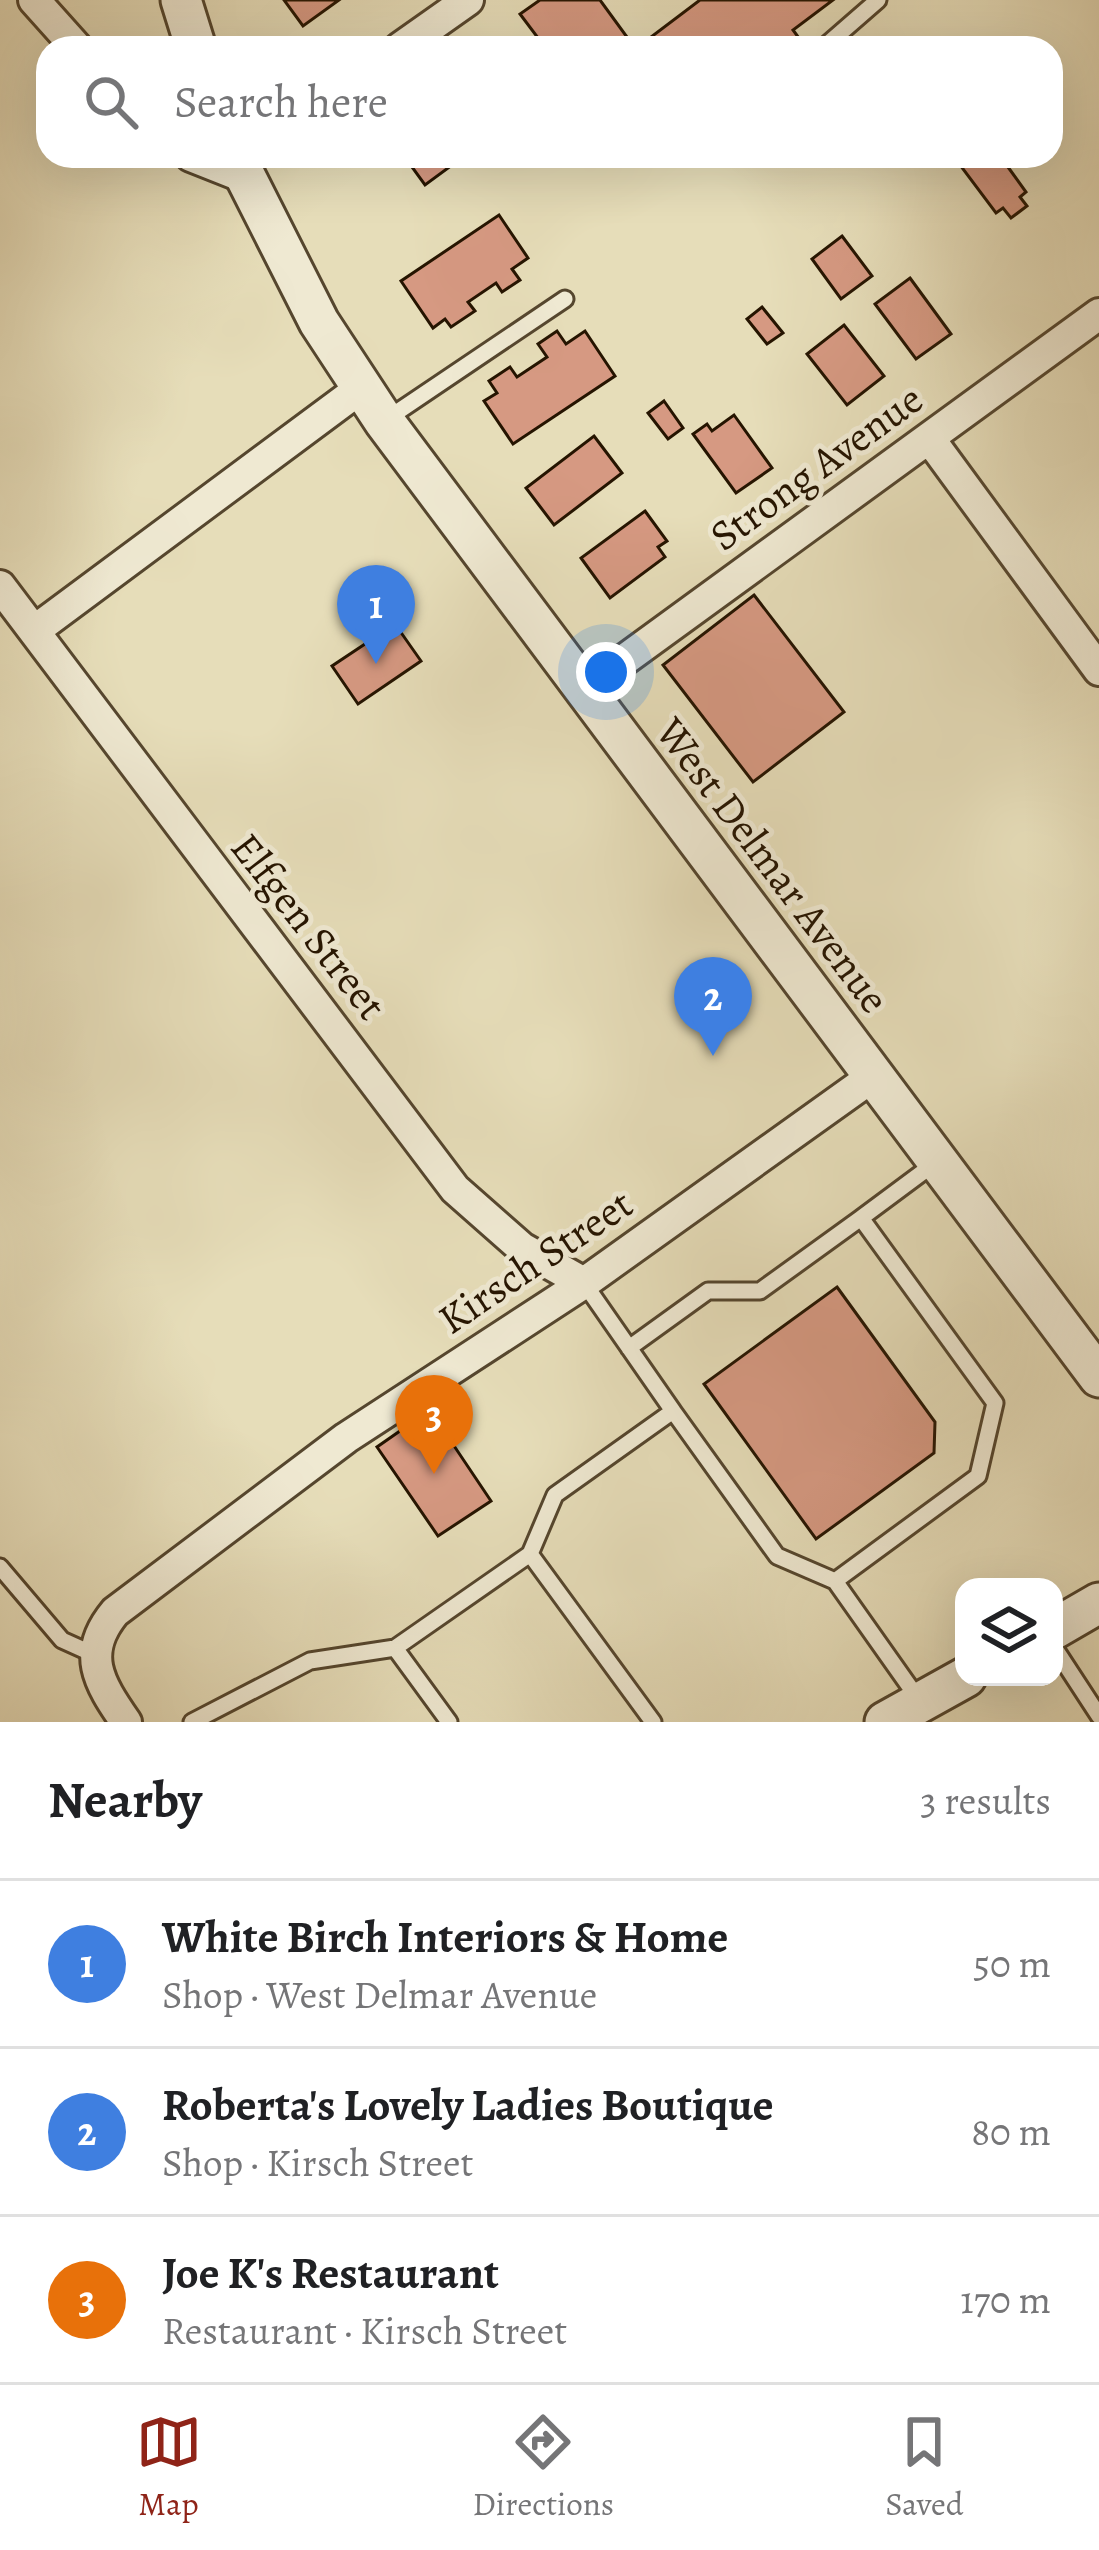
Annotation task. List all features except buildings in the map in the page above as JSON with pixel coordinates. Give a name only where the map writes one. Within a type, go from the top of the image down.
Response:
[{"type":"street","points":[[34,0],[66,36]]},
{"type":"street","points":[[181,0],[192,36]]},
{"type":"street","points":[[417,36],[468,0]]},
{"type":"street","name":"West Delmar Avenue","points":[[243,168],[319,322],[384,421],[1099,1377]]},
{"type":"street","name":"Strong Avenue","points":[[583,690],[1099,314]]},
{"type":"street","points":[[34,631],[361,388]]},
{"type":"street","points":[[929,438],[1099,670]]},
{"type":"street","name":"Elfgen Street","points":[[0,586],[455,1189],[522,1248],[584,1283]]},
{"type":"street","name":"Kirsch Street","points":[[93,1654],[101,1628],[158,1574],[346,1438],[584,1283],[872,1077]]},
{"type":"street","points":[[1063,1624],[1099,1603]]},
{"type":"street","points":[[93,1654],[98,1678],[126,1722]]},
{"type":"street","points":[[885,1722],[955,1683]]},
{"type":"lane","points":[[837,36],[878,0]]},
{"type":"lane","points":[[384,421],[565,298]]},
{"type":"lane","points":[[629,1348],[707,1291],[760,1291],[937,1162]]},
{"type":"lane","points":[[835,1581],[978,1476],[995,1402],[861,1218]]},
{"type":"lane","points":[[584,1283],[778,1556],[835,1581],[921,1702]]},
{"type":"lane","points":[[192,1722],[310,1661],[395,1648],[530,1554],[555,1495],[673,1411]]},
{"type":"lane","points":[[530,1554],[653,1722]]},
{"type":"lane","points":[[0,1568],[62,1640],[93,1654]]},
{"type":"lane","points":[[395,1648],[449,1722]]},
{"type":"lane","points":[[1063,1663],[1095,1719]]},
{"type":"place","name":"White Birch Interiors & Home","points":[[376,664]]},
{"type":"place","name":"Roberta's Lovely Ladies Boutique","points":[[713,1056]]},
{"type":"place","name":"Joe K's Restaurant","points":[[434,1474]]}]
